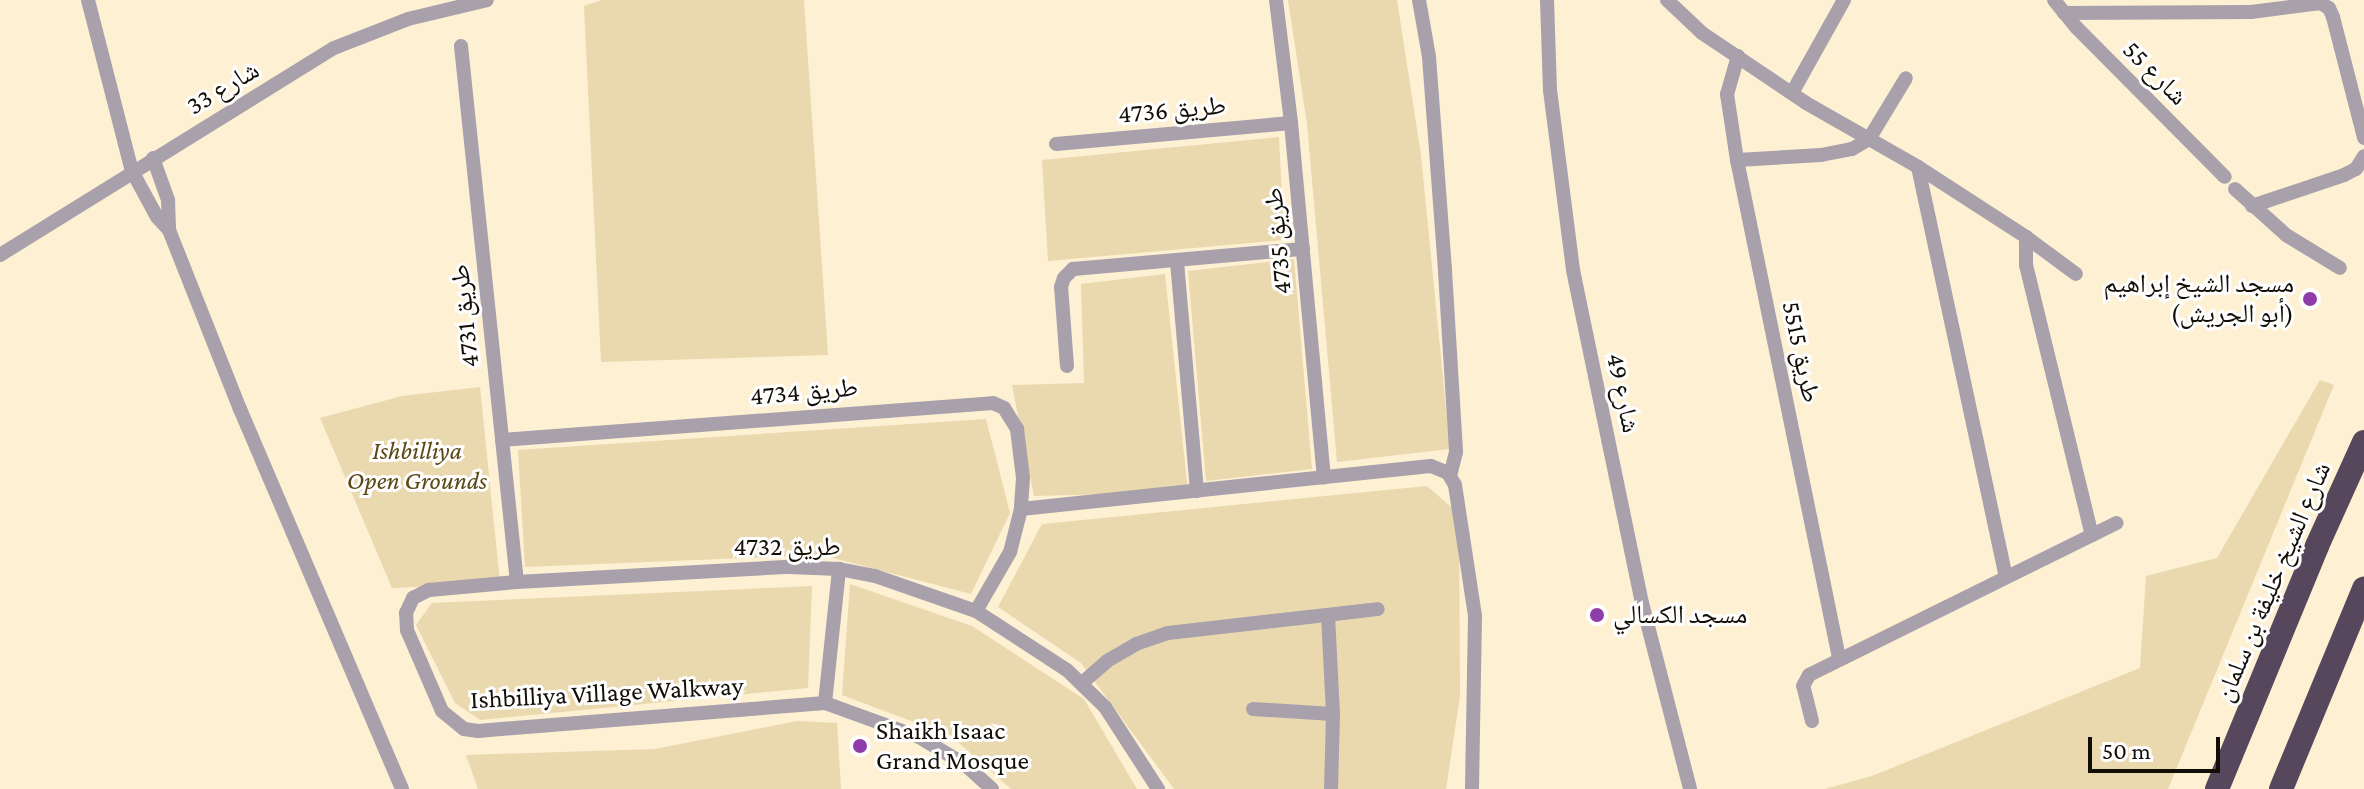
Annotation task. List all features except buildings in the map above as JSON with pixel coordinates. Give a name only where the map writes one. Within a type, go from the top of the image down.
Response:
[{"type":"highway","name":"شارع الشيخ خليفة بن سلمان","points":[[2217,789],[2317,546],[2364,442]]},
{"type":"highway","points":[[2281,789],[2364,589]]},
{"type":"street","points":[[88,0],[132,171],[157,217],[169,230]]},
{"type":"street","name":"شارع 33","points":[[0,255],[334,48],[408,19],[487,0]]},
{"type":"street","name":"طريق 4735","points":[[1276,0],[1291,123],[1324,477]]},
{"type":"street","points":[[1419,0],[1429,57],[1446,286],[1456,452],[1450,476]]},
{"type":"street","name":"شارع 49","points":[[1547,0],[1551,105],[1573,270],[1642,603],[1690,789]]},
{"type":"street","points":[[1667,0],[1702,33],[1806,103],[1918,167],[2026,237],[2076,274]]},
{"type":"street","points":[[1792,93],[1844,0]]},
{"type":"street","name":"شارع 55","points":[[2054,0],[2252,206],[2286,235],[2340,268]]},
{"type":"street","points":[[2064,13],[2251,12],[2320,3],[2329,8],[2333,17],[2364,138]]},
{"type":"street","name":"طريق 4731","points":[[461,46],[517,582]]},
{"type":"street","name":"طريق 5515","points":[[1738,56],[1727,94],[1737,160],[1839,658]]},
{"type":"street","points":[[1737,160],[1837,154],[1869,139],[1906,78]]},
{"type":"street","name":"طريق 4736","points":[[1056,144],[1291,123]]},
{"type":"street","points":[[2252,206],[2344,175],[2356,169],[2364,156]]},
{"type":"street","points":[[153,158],[168,200],[169,230],[240,409],[402,789]]},
{"type":"street","points":[[1918,167],[2006,577]]},
{"type":"street","points":[[2026,237],[2026,265],[2092,535]]},
{"type":"street","points":[[1067,366],[1061,287],[1064,278],[1073,269],[1303,249]]},
{"type":"street","points":[[1177,262],[1197,491]]},
{"type":"street","name":"طريق 4734","points":[[502,440],[993,403],[1004,408],[1017,429],[1023,478],[1021,509],[1010,552],[976,611]]},
{"type":"street","points":[[1021,509],[1431,466],[1450,476],[1455,485],[1475,616],[1472,789]]},
{"type":"street","points":[[1812,721],[1804,692],[1805,680],[1839,658],[2117,523]]},
{"type":"street","name":"طريق 4732","points":[[429,590],[789,567],[839,569],[918,589],[976,611],[1082,683],[1125,734],[1158,789]]},
{"type":"street","points":[[825,703],[839,569]]},
{"type":"street","name":"Ishbilliya Village Walkway","points":[[429,590],[413,598],[406,613],[407,630],[442,711],[464,729],[478,731],[825,703],[919,737],[964,764],[992,789]]},
{"type":"street","points":[[1082,683],[1107,661],[1136,644],[1168,633],[1378,609]]},
{"type":"street","points":[[1328,615],[1333,714],[1331,789]]},
{"type":"street","points":[[1253,709],[1333,714]]},
{"type":"green space","points":[[602,0],[804,0],[828,355],[601,362],[584,6]]},
{"type":"green space","points":[[1288,0],[1397,0],[1421,155],[1450,449],[1337,462],[1307,124]]},
{"type":"green space","points":[[1279,137],[1284,240],[1048,261],[1042,160]]},
{"type":"green space","points":[[1294,259],[1312,469],[1206,481],[1188,271]]},
{"type":"green space","points":[[1165,274],[1188,492],[1034,496],[1012,385],[1084,383],[1081,284]]},
{"type":"green space","points":[[2320,380],[2334,385],[2168,789],[1825,789],[1872,776],[2140,668],[2146,576],[2217,558]]},
{"type":"green space","name":"Ishbilliya Open Grounds","points":[[480,387],[500,583],[392,588],[320,418],[402,396]]},
{"type":"green space","points":[[986,419],[1010,513],[971,594],[822,555],[525,567],[518,450]]},
{"type":"green space","points":[[1427,486],[1459,514],[1460,696],[1446,789],[1174,789],[1081,663],[998,607],[1042,524]]},
{"type":"green space","points":[[850,584],[972,626],[1084,699],[1137,789],[1011,789],[951,736],[842,695]]},
{"type":"green space","points":[[812,586],[808,688],[480,720],[455,703],[416,625],[432,603]]},
{"type":"green space","points":[[797,721],[837,723],[841,789],[478,789],[466,755],[655,749]]},
{"type":"place","name":"مسجد الشيخ إبراهيم (أبو الجريش)","points":[[2310,299]]},
{"type":"place","name":"مسجد الكسالي","points":[[1597,615]]},
{"type":"place","name":"Shaikh Isaac Grand Mosque","points":[[860,746]]}]
